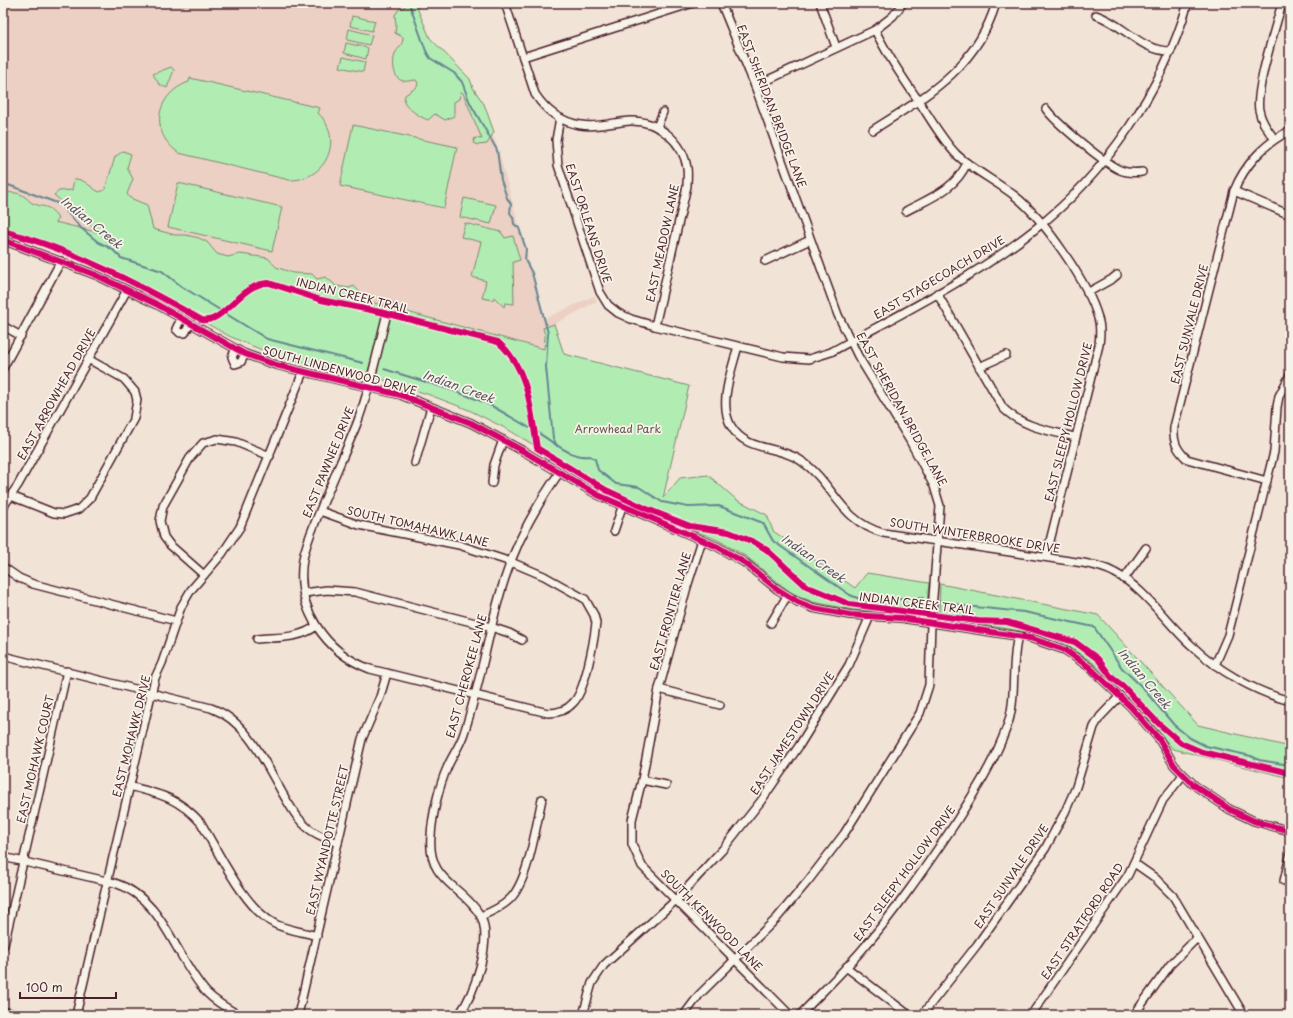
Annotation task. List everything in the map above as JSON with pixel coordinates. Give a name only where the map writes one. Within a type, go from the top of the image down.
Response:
[{"type":"main road","points":[[3,1012],[14,1015]]},
{"type":"street","name":"EAST MEADOW LANE","points":[[505,3],[535,94],[542,105],[554,115],[582,126],[631,121],[649,124],[657,127],[672,139],[683,154],[687,168],[686,186],[680,222],[655,326]]},
{"type":"street","points":[[523,57],[693,3]]},
{"type":"street","name":"EAST SHERIDAN BRIDGE LANE","points":[[684,1015],[700,995],[777,918],[832,850],[866,800],[920,713],[929,685],[931,623],[940,506],[934,486],[910,441],[851,341],[838,315],[755,86],[721,3]]},
{"type":"street","points":[[820,3],[836,47]]},
{"type":"street","points":[[755,86],[875,30],[892,16],[903,3]]},
{"type":"street","points":[[873,130],[919,101],[941,85],[966,60],[987,26],[996,3]]},
{"type":"street","name":"EAST STAGECOACH DRIVE","points":[[655,326],[783,357],[802,359],[820,356],[851,341],[998,257],[1042,224],[1079,189],[1127,129],[1145,100],[1170,52],[1188,3]]},
{"type":"street","points":[[1275,139],[1267,130],[1261,118],[1258,98],[1282,3]]},
{"type":"street","points":[[1096,16],[1114,22],[1144,45],[1159,51],[1170,52]]},
{"type":"street","name":"EAST SLEEPY HOLLOW DRIVE","points":[[875,30],[888,55],[946,142],[967,163],[1017,197],[1057,242],[1087,293],[1099,319],[1099,345],[1046,557]]},
{"type":"street","points":[[1046,109],[1056,122],[1104,159],[1121,170],[1135,173],[1142,172]]},
{"type":"street","points":[[657,127],[663,112]]},
{"type":"street","name":"EAST ORLEANS DRIVE","points":[[560,118],[556,140],[558,165],[600,292],[608,305],[618,313],[631,319],[655,326]]},
{"type":"street","name":"EAST SUNVALE DRIVE","points":[[1267,481],[1192,461],[1180,453],[1173,439],[1174,427],[1234,191],[1239,180],[1251,162],[1275,139],[1290,131]]},
{"type":"street","points":[[906,211],[954,184],[961,176],[967,163]]},
{"type":"street","points":[[1234,191],[1290,215]]},
{"type":"street","name":"SOUTH LINDENWOOD DRIVE","points":[[3,240],[61,261],[127,290],[245,354],[303,372],[368,386],[416,399],[431,407],[471,423],[504,440],[558,473],[622,507],[718,547],[745,563],[787,596],[813,608],[833,613],[896,618],[1018,636],[1047,643],[1065,650],[1089,667],[1120,696],[1159,739],[1174,765],[1208,796],[1229,809],[1254,821],[1290,831]]},
{"type":"street","points":[[765,261],[810,240]]},
{"type":"street","points":[[3,368],[61,261]]},
{"type":"street","points":[[1087,293],[1117,275]]},
{"type":"street","name":"EAST ARROWHEAD DRIVE","points":[[3,507],[11,496],[127,290]]},
{"type":"street","points":[[937,293],[998,400],[1009,414],[1025,424],[1075,437]]},
{"type":"street","name":"EAST PAWNEE DRIVE","points":[[389,306],[356,425],[305,548],[302,580],[307,608],[316,626],[332,645],[346,657],[370,669],[474,695]]},
{"type":"street","points":[[181,319],[176,328],[180,333],[185,333],[190,324]]},
{"type":"street","points":[[3,326],[21,336]]},
{"type":"street","name":"SOUTH WINTERBROOKE DRIVE","points":[[738,346],[726,396],[726,406],[731,425],[737,434],[751,444],[782,452],[800,460],[808,466],[848,513],[862,525],[882,532],[1097,566],[1115,573],[1132,585],[1191,645],[1215,665],[1243,682],[1273,696],[1290,701]]},
{"type":"street","name":"SOUTH LINDENWOOD DRIVE","points":[[236,349],[232,357],[235,364],[241,362],[245,354]]},
{"type":"street","points":[[979,367],[1006,355]]},
{"type":"street","points":[[11,496],[54,513],[64,514],[72,512],[86,504],[97,485],[134,418],[137,400],[134,392],[124,379],[88,359]]},
{"type":"street","name":"EAST MOHAWK DRIVE","points":[[76,1015],[151,692],[176,620],[186,597],[222,554],[240,527],[303,372]]},
{"type":"street","points":[[1215,665],[1228,635],[1274,452],[1276,407],[1279,396],[1290,375]]},
{"type":"street","points":[[415,463],[431,407]]},
{"type":"street","points":[[204,575],[170,545],[161,530],[160,521],[163,506],[178,478],[197,448],[208,441],[225,439],[270,456]]},
{"type":"street","points":[[492,483],[494,465],[504,440]]},
{"type":"street","name":"EAST CHEROKEE LANE","points":[[481,916],[466,898],[446,882],[434,863],[431,847],[431,830],[446,770],[464,733],[491,627],[511,562],[529,522],[558,473]]},
{"type":"street","points":[[614,531],[622,507]]},
{"type":"street","name":"SOUTH TOMAHAWK LANE","points":[[320,511],[359,525],[459,545],[511,562],[561,585],[585,600],[591,607],[595,619],[595,634],[581,690],[574,703],[568,708],[557,713],[548,714],[474,695]]},
{"type":"street","name":"EAST FRONTIER LANE","points":[[631,834],[632,820],[642,780],[659,689],[687,587],[702,540]]},
{"type":"street","points":[[1124,579],[1146,548]]},
{"type":"street","points":[[3,567],[19,578],[33,584],[176,620]]},
{"type":"street","points":[[304,593],[327,590],[355,592],[491,627],[509,633],[522,640]]},
{"type":"street","points":[[771,623],[787,596]]},
{"type":"street","name":"EAST JAMESTOWN DRIVE","points":[[583,1015],[592,982],[604,965],[676,900],[737,833],[787,764],[849,665],[870,616]]},
{"type":"street","points":[[257,639],[296,636],[305,634],[316,626]]},
{"type":"street","name":"EAST SLEEPY HOLLOW DRIVE","points":[[800,1015],[846,967],[878,930],[942,842],[973,795],[1007,728],[1011,712],[1014,652],[1018,636]]},
{"type":"street","points":[[3,656],[211,708],[234,720],[249,736],[301,822],[315,833],[338,843]]},
{"type":"street","name":"EAST MOHAWK COURT","points":[[4,945],[22,861],[67,671]]},
{"type":"street","name":"EAST WYANDOTTE STREET","points":[[298,1015],[362,739],[380,697],[387,673]]},
{"type":"street","points":[[659,689],[720,705]]},
{"type":"street","name":"EAST SUNVALE DRIVE","points":[[922,1015],[977,946],[1045,849],[1065,812],[1076,787],[1094,727],[1100,717],[1120,696]]},
{"type":"street","name":"EAST STRATFORD ROAD","points":[[1031,1015],[1114,898],[1134,863],[1163,800],[1183,774]]},
{"type":"street","points":[[642,780],[666,785]]},
{"type":"street","points":[[129,786],[167,796],[183,806],[201,823],[246,898],[257,911],[276,924],[317,936]]},
{"type":"street","points":[[459,1015],[472,992],[482,958],[484,936],[481,916],[495,910],[509,900],[520,886],[527,864],[542,799]]},
{"type":"street","name":"SOUTH KENWOOD LANE","points":[[631,834],[632,844],[642,866],[790,1015]]},
{"type":"street","points":[[1284,881],[1290,856]]},
{"type":"street","points":[[3,857],[107,881],[132,890],[148,902],[199,983],[220,1004],[239,1015]]},
{"type":"street","points":[[1134,863],[1154,876],[1165,886],[1175,900],[1244,1015]]},
{"type":"street","points":[[1134,1015],[1170,965],[1198,938]]},
{"type":"street","points":[[846,967],[909,1015]]},
{"type":"shaded area","points":[[3,3],[413,3],[434,50],[481,102],[498,149],[544,319],[594,296],[597,301],[551,326],[543,328],[544,349],[395,308],[3,209]]},
{"type":"green space","points":[[404,3],[415,3],[430,38],[470,79],[473,88],[484,104],[494,132],[487,144],[478,145],[473,143],[475,138],[482,139],[463,93],[461,92],[459,99],[454,102],[454,116],[445,120],[435,114],[428,120],[412,111],[404,102],[405,95],[417,87],[418,83],[416,80],[400,80],[395,74],[394,70],[394,57],[403,37],[395,33],[395,15],[399,9],[405,7]]},
{"type":"green space","points":[[352,16],[375,21],[372,31],[350,26]]},
{"type":"green space","points":[[349,29],[372,35],[369,45],[347,40]]},
{"type":"green space","points":[[346,43],[368,48],[366,59],[344,53]]},
{"type":"green space","points":[[343,57],[365,62],[363,72],[340,67]]},
{"type":"green space","points":[[171,67],[174,70],[167,88],[159,84],[153,74]]},
{"type":"green space","points":[[190,78],[320,108],[318,113],[326,123],[330,135],[328,157],[322,166],[313,174],[302,178],[289,180],[179,153],[169,145],[163,135],[160,125],[160,114],[163,104],[169,95],[189,82]]},
{"type":"green space","points":[[353,125],[457,147],[444,208],[340,186]]},
{"type":"green space","name":"Arrowhead Park","points":[[123,151],[131,154],[127,168],[133,179],[127,194],[130,198],[147,205],[153,229],[175,235],[186,235],[199,238],[207,242],[217,254],[228,257],[240,254],[268,258],[276,267],[293,273],[312,274],[317,279],[326,277],[336,286],[349,288],[354,286],[364,296],[363,300],[544,349],[545,336],[543,328],[554,324],[564,354],[689,386],[663,498],[680,478],[708,475],[737,500],[767,515],[773,531],[855,588],[867,573],[929,583],[926,614],[919,616],[896,612],[853,610],[813,602],[790,592],[747,557],[718,540],[683,526],[660,511],[626,497],[589,478],[507,429],[469,410],[381,379],[281,357],[252,346],[229,336],[131,281],[74,256],[23,236],[3,230],[3,192],[20,194],[32,203],[50,208],[58,219],[55,222],[100,233],[54,195],[59,191],[72,190],[74,179],[84,182],[99,192],[105,190],[115,157]]},
{"type":"green space","points":[[178,183],[282,207],[272,251],[168,227]]},
{"type":"green space","points":[[464,198],[496,205],[491,224],[460,217]]},
{"type":"green space","points":[[465,223],[501,232],[505,238],[513,236],[520,260],[513,262],[514,304],[505,303],[504,307],[494,297],[493,300],[482,298],[486,281],[472,277],[481,242],[461,237]]},
{"type":"green space","points":[[940,584],[1098,615],[1198,725],[1290,747],[1290,778],[1173,749],[1124,692],[1092,662],[1061,642],[1039,634],[939,618]]},
{"type":"waterway","points":[[409,3],[426,51],[430,58],[454,73],[462,82],[470,103],[497,150],[501,180],[507,198],[511,204],[510,213],[513,217],[514,224],[519,228],[526,249],[525,260],[532,273],[548,333],[546,367],[553,438],[557,446]]},
{"type":"waterway","name":"Indian Creek","points":[[3,183],[60,204],[81,228],[98,242],[112,249],[121,258],[162,271],[181,286],[267,339],[363,363]]},
{"type":"waterway","name":"Indian Creek","points":[[384,369],[450,389],[488,404],[540,434],[560,448],[582,456],[590,456],[595,459],[598,470],[616,484],[639,487],[662,502],[688,507],[719,506],[763,523],[773,541],[850,595],[865,601],[923,598]]},
{"type":"waterway","name":"Indian Creek","points":[[941,601],[965,606],[1024,612],[1094,627],[1122,668],[1141,686],[1174,725],[1190,738],[1206,746],[1251,756],[1259,760],[1290,765]]},
{"type":"cycle path","name":"INDIAN CREEK TRAIL","points":[[3,231],[55,248],[105,269],[202,320],[210,320],[218,316],[250,289],[259,284],[269,283],[321,300],[380,312],[498,342],[516,364],[522,377],[530,405],[537,448],[606,490],[647,509],[690,526],[729,532],[754,542],[767,550],[806,586],[849,604],[978,621],[1007,622],[1075,642],[1098,659],[1112,678],[1123,686],[1158,723],[1181,743],[1202,752],[1290,773]]},
{"type":"cycle path","points":[[3,240],[96,275],[156,304],[245,354],[276,365],[401,395],[471,423],[523,451],[598,495],[718,547],[745,563],[777,589],[798,602],[813,608],[850,615],[901,618],[1030,638],[1065,650],[1089,667],[1131,707],[1159,739],[1174,765],[1194,785],[1229,809],[1254,821],[1290,831]]}]
